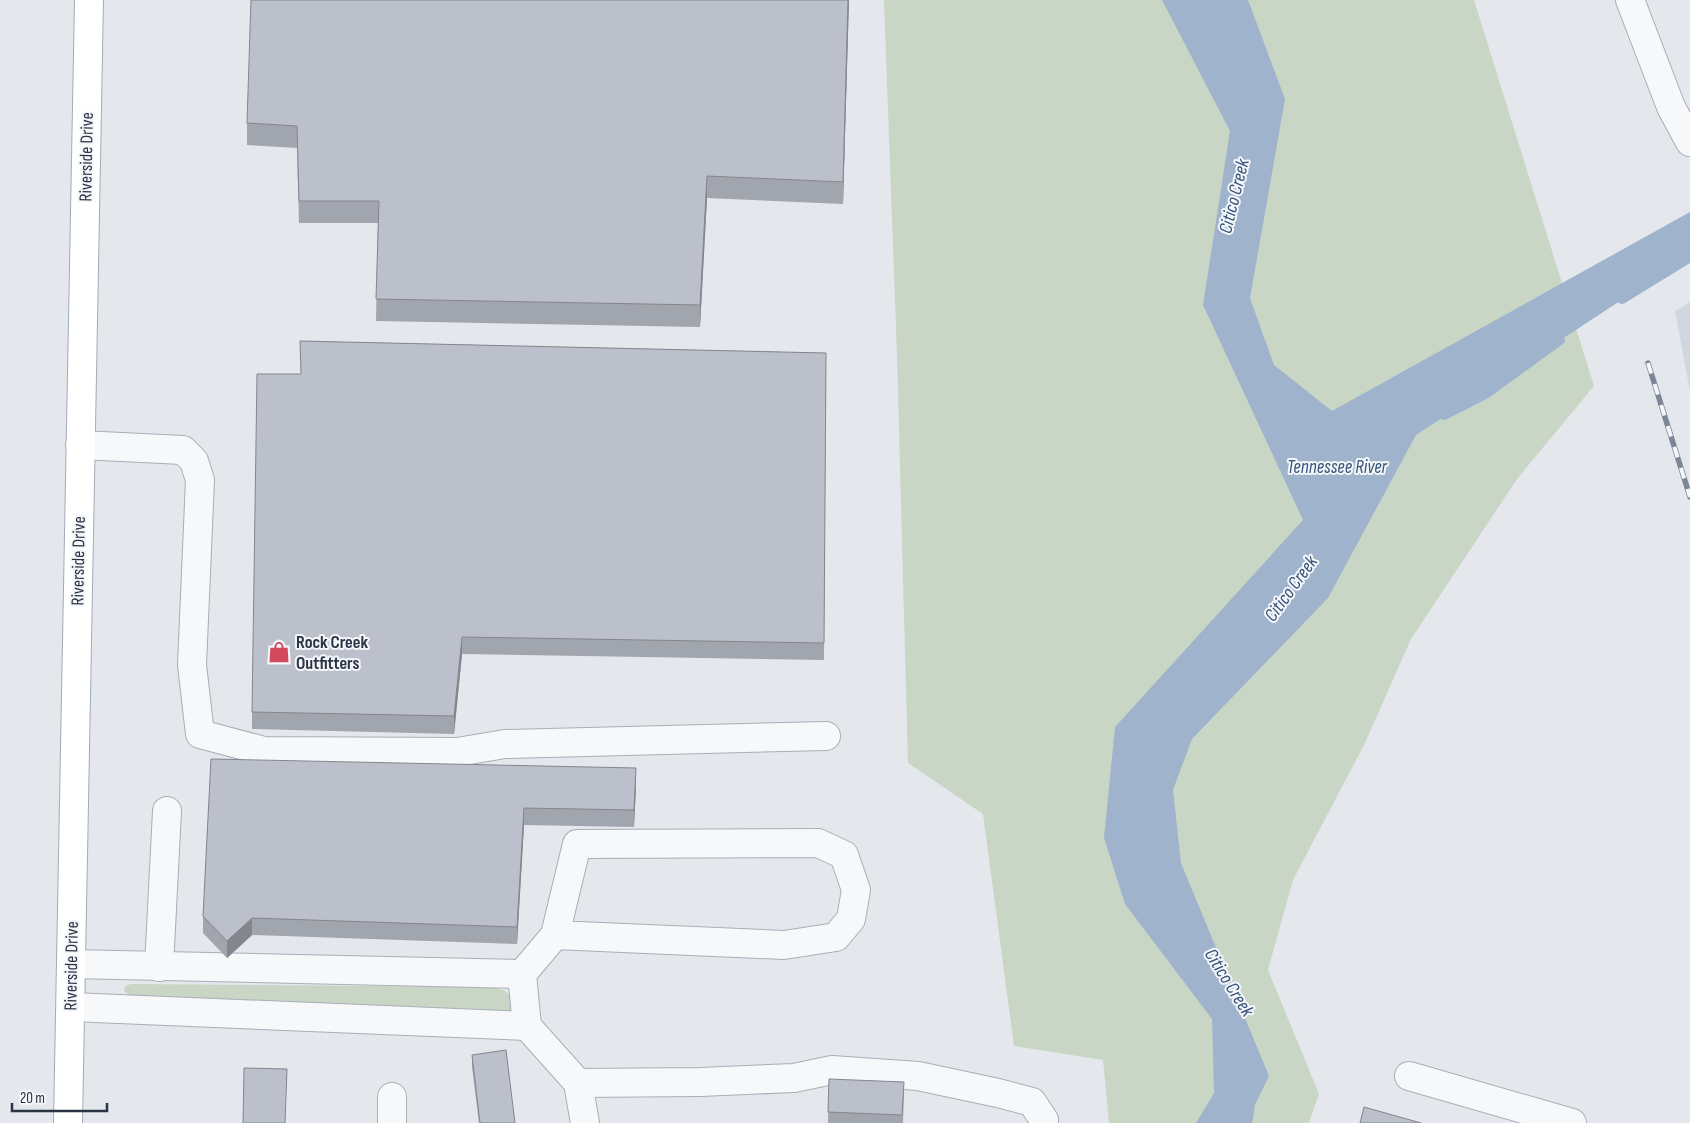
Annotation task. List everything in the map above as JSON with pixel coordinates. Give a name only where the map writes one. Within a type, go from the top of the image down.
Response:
[{"type":"main road","name":"Riverside Drive","points":[[68,1123],[89,0]]},
{"type":"lane","points":[[1630,0],[1671,108],[1690,142]]},
{"type":"lane","points":[[80,445],[183,450],[194,461],[200,480],[192,665],[200,734],[264,751],[448,752],[505,744],[826,736]]},
{"type":"lane","points":[[159,967],[167,811]]},
{"type":"lane","points":[[555,935],[784,945],[836,937],[851,919],[856,890],[844,854],[818,843],[577,844],[555,935],[522,974],[527,1026],[578,1083],[584,1123]]},
{"type":"lane","points":[[71,964],[522,974]]},
{"type":"lane","points":[[71,1007],[527,1026]]},
{"type":"lane","points":[[578,1083],[700,1082],[794,1078],[832,1070],[918,1076],[1032,1102],[1044,1120],[1043,1123]]},
{"type":"lane","points":[[1409,1076],[1509,1114],[1572,1123]]},
{"type":"shaded area","points":[[1690,302],[1690,392],[1675,311]]},
{"type":"green space","points":[[884,0],[1474,0],[1594,386],[1517,479],[1411,639],[1364,745],[1293,880],[1268,970],[1319,1094],[1309,1123],[1109,1123],[1103,1060],[1014,1046],[983,814],[908,763],[897,355]]},
{"type":"green space","points":[[131,984],[492,987],[505,991],[515,1000],[515,1010],[507,1017],[137,1000],[124,991],[125,986]]},
{"type":"water","name":"Tennessee River","points":[[1162,0],[1248,0],[1285,99],[1250,298],[1274,365],[1332,411],[1690,212],[1690,255],[1416,435],[1328,598],[1192,739],[1173,790],[1181,863],[1269,1076],[1246,1123],[1196,1123],[1214,1093],[1212,1019],[1125,904],[1104,838],[1115,727],[1303,520],[1203,305],[1230,131]]},
{"type":"building","points":[[251,0],[848,0],[843,182],[707,176],[700,305],[376,299],[379,201],[299,201],[297,126],[247,123]]},
{"type":"building","points":[[300,341],[826,353],[824,643],[462,637],[454,716],[252,712],[257,374],[301,374]]},
{"type":"building","points":[[211,759],[636,768],[634,810],[524,808],[517,927],[252,918],[227,941],[203,916]]},
{"type":"building","points":[[506,1050],[515,1123],[480,1123],[472,1055]]},
{"type":"building","points":[[244,1068],[287,1069],[285,1123],[243,1123]]},
{"type":"building","points":[[829,1079],[904,1082],[902,1115],[828,1112]]},
{"type":"building","points":[[1364,1107],[1421,1123],[1360,1123]]},
{"type":"waterway","points":[[1622,299],[1690,257]]},
{"type":"waterway","points":[[1444,415],[1487,393],[1560,340]]},
{"type":"waterway","name":"Citico Creek","points":[[1246,1123],[1250,1103]]},
{"type":"railway","points":[[1648,363],[1690,497]]},
{"type":"place","name":"Rock Creek Outfitters","points":[[279,652]]}]
